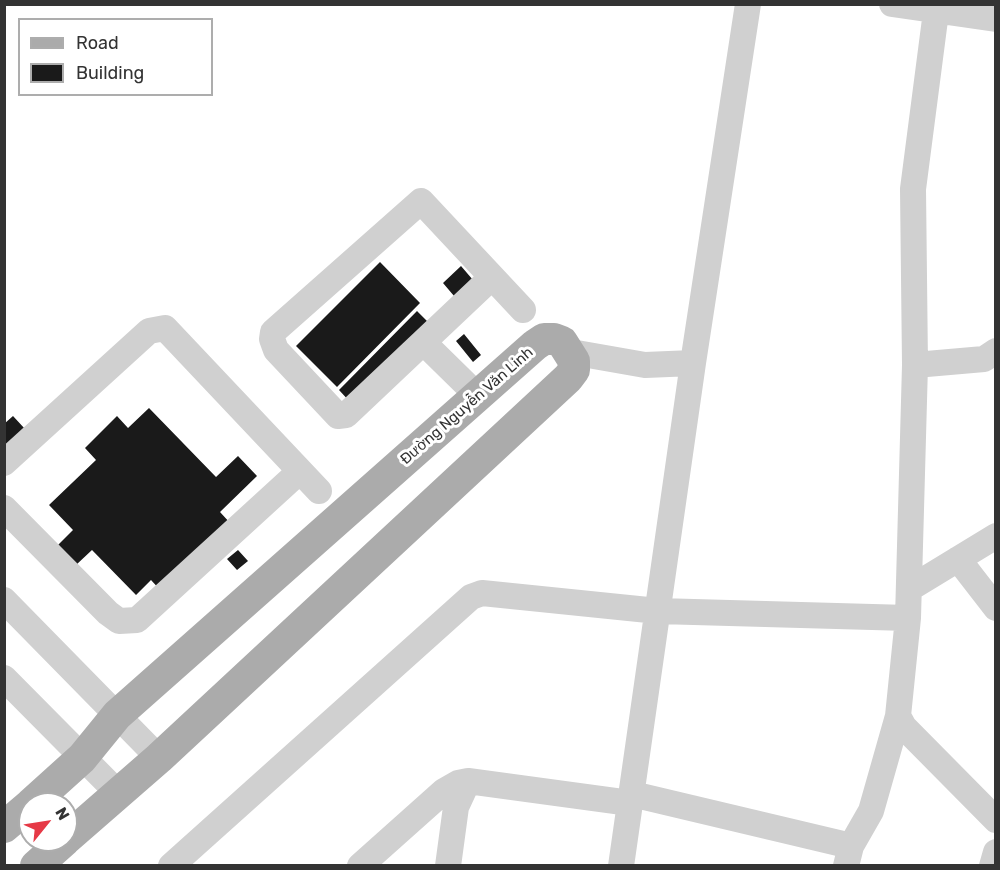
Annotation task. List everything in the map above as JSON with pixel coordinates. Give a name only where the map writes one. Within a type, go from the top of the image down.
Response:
[{"type":"main road","name":"Đường Nguyễn Văn Linh","points":[[44,792],[82,758],[117,715],[544,339],[562,342],[571,352]]},
{"type":"main road","points":[[78,828],[159,758],[568,378],[574,370],[571,352]]},
{"type":"main road","name":"Đường Nguyễn Văn Linh","points":[[4,827],[18,815]]},
{"type":"main road","points":[[36,866],[51,852]]},
{"type":"street","points":[[621,866],[658,611],[684,364],[748,4]]},
{"type":"street","points":[[892,4],[937,8],[996,19]]},
{"type":"street","points":[[360,866],[444,791],[468,781],[631,798],[849,856],[871,811],[898,716],[909,589],[915,365],[913,189],[937,8]]},
{"type":"street","points":[[491,278],[355,410],[346,416],[338,416],[276,350],[272,339],[273,332],[421,201],[523,310]]},
{"type":"street","points":[[4,463],[149,331],[159,327],[165,328],[319,491]]},
{"type":"street","points":[[424,343],[478,396]]},
{"type":"street","points":[[915,365],[984,358],[996,351]]},
{"type":"street","points":[[571,352],[645,365],[684,364]]},
{"type":"street","points":[[4,508],[108,614],[127,621],[137,620],[300,471]]},
{"type":"street","points":[[909,589],[996,536]]},
{"type":"street","points":[[958,559],[996,608]]},
{"type":"street","points":[[171,866],[471,597],[482,593],[658,611],[908,618]]},
{"type":"street","points":[[4,600],[159,758]]},
{"type":"street","points":[[4,678],[118,793]]},
{"type":"street","points":[[898,716],[904,726],[987,793],[996,820]]},
{"type":"street","points":[[448,866],[456,807],[468,781]]},
{"type":"street","points":[[992,866],[996,852]]},
{"type":"building","points":[[380,262],[420,303],[337,387],[296,346]]},
{"type":"building","points":[[461,266],[479,287],[460,303],[443,283]]},
{"type":"building","points":[[417,311],[430,324],[351,403],[339,390]]},
{"type":"building","points":[[464,334],[481,355],[473,362],[456,341]]},
{"type":"building","points":[[149,408],[216,477],[238,456],[257,476],[220,512],[231,524],[162,592],[151,580],[136,595],[92,550],[76,565],[57,546],[73,530],[49,505],[96,460],[85,448],[117,416],[128,428]]},
{"type":"building","points":[[13,416],[25,429],[4,454],[4,424]]},
{"type":"building","points":[[238,550],[248,561],[237,570],[227,559]]}]
